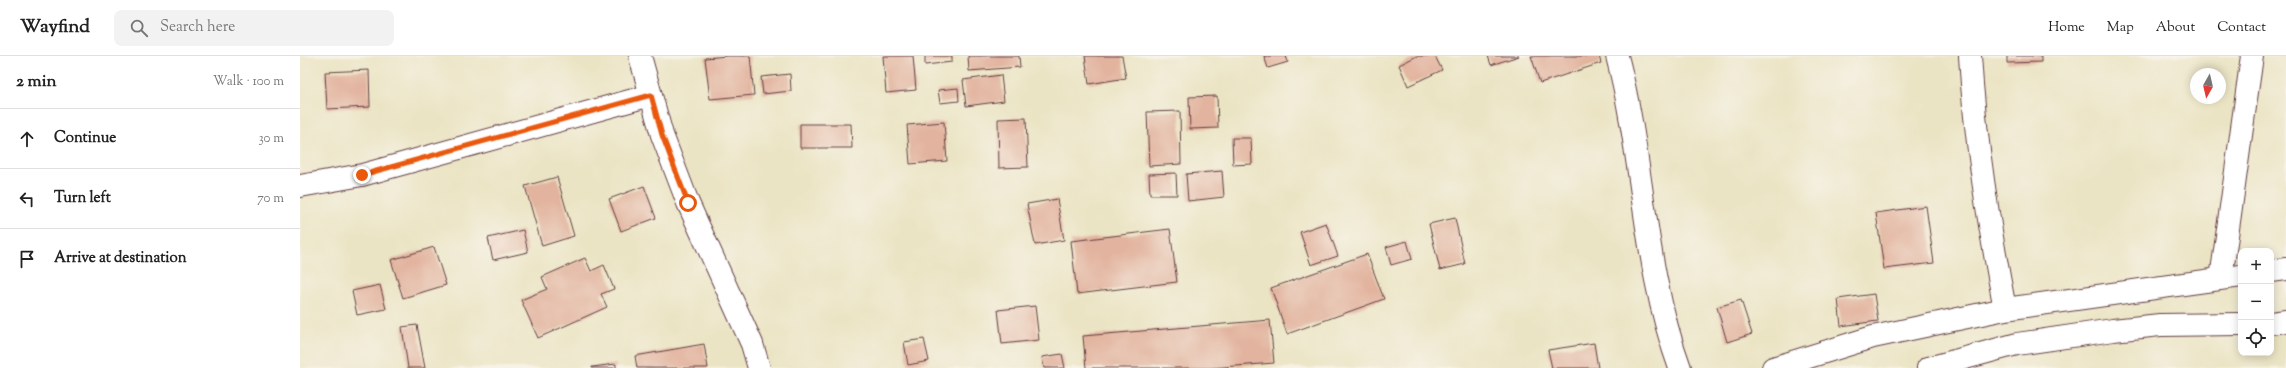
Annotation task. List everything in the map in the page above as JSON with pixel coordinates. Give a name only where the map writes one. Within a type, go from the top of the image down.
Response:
[{"type":"street","points":[[640,56],[662,135],[688,203],[752,344],[759,368]]},
{"type":"street","points":[[1617,56],[1626,91],[1654,270],[1666,325],[1680,368]]},
{"type":"street","points":[[1970,56],[1975,124],[1986,209],[2005,309]]},
{"type":"street","points":[[1773,368],[1873,337],[2005,309],[2231,277],[2252,56]]},
{"type":"street","points":[[300,186],[362,175],[651,95]]},
{"type":"street","points":[[2274,271],[2286,269]]},
{"type":"street","points":[[2274,322],[2286,321]]},
{"type":"street","points":[[1928,368],[2017,344],[2113,330],[2160,325],[2238,324]]},
{"type":"building","points":[[750,56],[754,95],[710,99],[705,58]]},
{"type":"building","points":[[883,56],[913,56],[916,90],[886,93]]},
{"type":"building","points":[[925,56],[952,56],[952,62],[925,65]]},
{"type":"building","points":[[968,56],[1019,56],[1020,67],[969,71]]},
{"type":"building","points":[[1085,56],[1122,56],[1126,78],[1089,84]]},
{"type":"building","points":[[1264,56],[1286,56],[1288,62],[1268,68]]},
{"type":"building","points":[[1417,56],[1435,56],[1442,70],[1408,86],[1399,65]]},
{"type":"building","points":[[1488,56],[1519,56],[1491,65]]},
{"type":"building","points":[[1531,56],[1599,56],[1601,63],[1540,83]]},
{"type":"building","points":[[2007,56],[2041,56],[2041,62],[2007,63]]},
{"type":"building","points":[[369,70],[370,107],[327,109],[325,72]]},
{"type":"building","points":[[790,74],[791,91],[763,94],[761,77]]},
{"type":"building","points":[[1001,75],[1004,101],[966,106],[963,80]]},
{"type":"building","points":[[958,88],[959,101],[940,103],[938,90]]},
{"type":"building","points":[[1217,96],[1218,128],[1190,129],[1189,97]]},
{"type":"building","points":[[1180,111],[1181,164],[1149,166],[1147,112]]},
{"type":"building","points":[[1026,118],[1028,167],[999,168],[998,119]]},
{"type":"building","points":[[944,122],[947,161],[910,164],[907,125]]},
{"type":"building","points":[[800,124],[851,124],[852,148],[800,148]]},
{"type":"building","points":[[1232,138],[1251,138],[1252,164],[1233,165]]},
{"type":"building","points":[[1222,171],[1224,197],[1188,201],[1186,174]]},
{"type":"building","points":[[1176,173],[1177,195],[1150,195],[1149,174]]},
{"type":"building","points":[[557,177],[574,236],[542,246],[525,186]]},
{"type":"building","points":[[644,186],[656,218],[621,231],[609,199]]},
{"type":"building","points":[[1057,199],[1064,240],[1035,245],[1027,204]]},
{"type":"building","points":[[1926,206],[1934,263],[1884,269],[1876,213]]},
{"type":"building","points":[[1455,218],[1465,264],[1440,270],[1429,224]]},
{"type":"building","points":[[1326,223],[1338,256],[1311,265],[1300,232]]},
{"type":"building","points":[[1170,229],[1177,282],[1077,294],[1071,241]]},
{"type":"building","points":[[523,230],[528,252],[493,260],[488,238]]},
{"type":"building","points":[[1407,241],[1412,259],[1391,265],[1386,247]]},
{"type":"building","points":[[434,247],[446,285],[403,298],[391,260]]},
{"type":"building","points":[[1367,254],[1384,299],[1287,334],[1271,288]]},
{"type":"building","points":[[585,258],[591,271],[604,265],[614,289],[601,294],[607,307],[538,338],[521,300],[547,289],[542,277]]},
{"type":"building","points":[[380,285],[386,309],[357,315],[352,291]]},
{"type":"building","points":[[1874,294],[1878,321],[1841,326],[1838,299]]},
{"type":"building","points":[[1741,300],[1752,334],[1727,342],[1717,307]]},
{"type":"building","points":[[1035,306],[1039,340],[1002,344],[998,310]]},
{"type":"building","points":[[1270,320],[1274,363],[1210,368],[1086,368],[1083,336]]},
{"type":"building","points":[[417,325],[425,368],[408,368],[402,327]]},
{"type":"building","points":[[924,339],[929,361],[908,365],[904,342]]},
{"type":"building","points":[[1594,343],[1598,368],[1552,368],[1548,350]]},
{"type":"building","points":[[704,344],[708,368],[637,368],[635,356]]},
{"type":"building","points":[[1062,354],[1065,368],[1044,368],[1042,357]]},
{"type":"building","points":[[616,364],[616,368],[592,368],[592,367]]},
{"type":"route","points":[[362,175],[651,95],[662,135],[688,203]]}]
